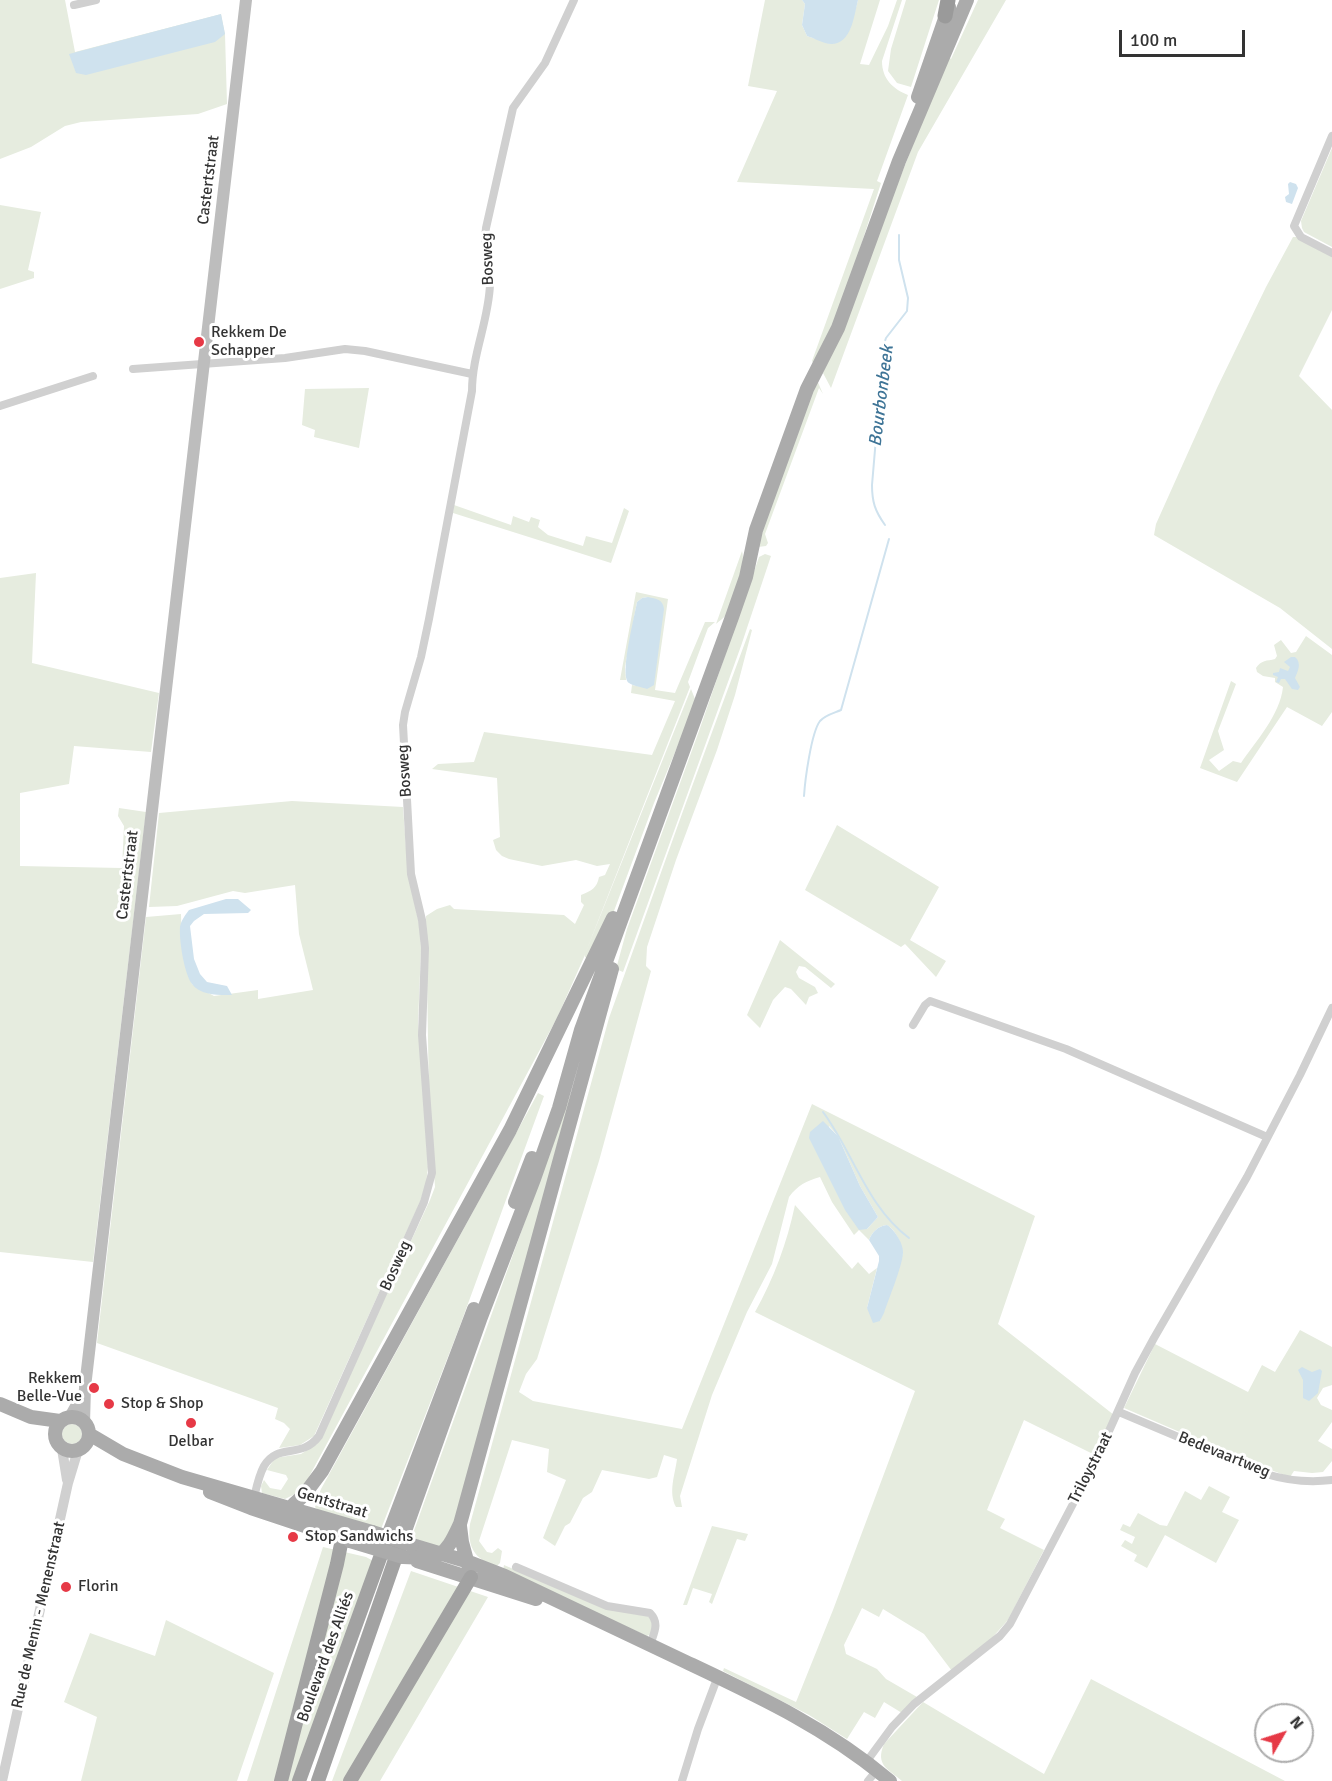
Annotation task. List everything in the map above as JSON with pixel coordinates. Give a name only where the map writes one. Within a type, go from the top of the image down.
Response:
[{"type":"highway","points":[[945,16],[948,0]]},
{"type":"highway","points":[[281,1781],[337,1564],[350,1535]]},
{"type":"highway","name":"Boulevard des Alliés","points":[[299,1781],[385,1544]]},
{"type":"highway","name":"Boulevard des Alliés","points":[[318,1781],[401,1552]]},
{"type":"highway","points":[[350,1781],[471,1577]]},
{"type":"main road","name":"Castertstraat","points":[[84,1438],[85,1390],[246,0]]},
{"type":"main road","points":[[899,161],[918,95],[945,16],[953,0]]},
{"type":"main road","points":[[401,1552],[481,1317],[559,1108],[581,1030],[746,577],[756,530],[814,374],[838,328],[899,161],[967,0]]},
{"type":"main road","points":[[320,1530],[313,1523],[309,1514],[310,1502],[322,1471],[510,1130],[622,897],[639,872]]},
{"type":"main road","points":[[433,1557],[449,1547],[460,1524],[612,969],[637,896],[639,872]]},
{"type":"main road","points":[[385,1544],[581,1030]]},
{"type":"main road","name":"Castertstraat","points":[[65,1419],[85,1390]]},
{"type":"main road","points":[[0,1404],[31,1417],[80,1419],[84,1438]]},
{"type":"main road","points":[[31,1417],[68,1451],[84,1438]]},
{"type":"main road","points":[[58,1443],[56,1429],[65,1419]]},
{"type":"main road","points":[[84,1438],[182,1477],[199,1488],[253,1503],[320,1530],[350,1535],[401,1552],[433,1557],[471,1577],[603,1623],[718,1676],[817,1727],[870,1771],[890,1781]]},
{"type":"main road","points":[[292,1508],[322,1471]]},
{"type":"main road","name":"Gentstraat","points":[[253,1503],[292,1508],[350,1535],[372,1532],[433,1557],[469,1562],[505,1576],[603,1623]]},
{"type":"main road","points":[[460,1524],[471,1577]]},
{"type":"street","points":[[74,5],[96,0]]},
{"type":"street","name":"Bosweg","points":[[253,1503],[260,1475],[272,1456],[283,1452],[299,1451],[308,1447],[319,1436],[430,1186],[432,1158],[422,1035],[424,940],[422,920],[411,874],[403,725],[429,619],[472,391],[472,374],[490,285],[484,248],[486,228],[510,119],[518,100],[545,63],[574,0]]},
{"type":"street","points":[[1332,136],[1294,226],[1301,237],[1332,252]]},
{"type":"street","points":[[133,369],[285,358],[345,349],[365,351],[472,374]]},
{"type":"street","points":[[0,406],[93,376]]},
{"type":"street","points":[[913,1025],[930,1000],[941,1003],[965,1014],[1066,1049],[1267,1137]]},
{"type":"street","name":"Triloystraat","points":[[870,1771],[892,1728],[914,1704],[1006,1631],[1096,1460],[1154,1338],[1247,1177],[1332,1008]]},
{"type":"street","name":"Bedevaartweg","points":[[1119,1412],[1266,1474],[1309,1483],[1332,1480]]},
{"type":"street","name":"Rue de Menin - Menenstraat","points":[[2,1775],[68,1483],[84,1438]]},
{"type":"street","name":"Rue de Menin - Menenstraat","points":[[58,1443],[68,1483]]},
{"type":"street","points":[[516,1568],[607,1606],[650,1613],[656,1621],[656,1628],[650,1645]]},
{"type":"street","points":[[682,1781],[718,1676]]},
{"type":"shaded area","points":[[0,0],[65,0],[75,52],[221,14],[225,34],[227,104],[198,114],[81,122],[65,126],[31,147],[0,159]]},
{"type":"shaded area","points":[[765,0],[802,0],[805,4],[802,25],[807,36],[831,44],[850,29],[858,0],[880,0],[860,64],[869,65],[888,26],[897,0],[902,0],[882,61],[884,73],[889,82],[908,95],[877,181],[881,183],[844,298],[831,330],[813,363],[874,189],[737,182],[777,91],[748,86]]},
{"type":"shaded area","points":[[906,0],[939,0],[911,87],[897,83],[888,71],[891,49]]},
{"type":"shaded area","points":[[978,0],[1006,0],[918,152],[831,388],[823,373],[948,56],[951,59]]},
{"type":"shaded area","points":[[1332,148],[1332,247],[1304,232],[1301,221]]},
{"type":"shaded area","points":[[0,205],[41,212],[28,270],[34,272],[34,278],[0,289]]},
{"type":"shaded area","points":[[1293,237],[1332,255],[1332,310],[1299,376],[1332,410],[1332,649],[1280,608],[1154,535],[1156,524],[1217,388]]},
{"type":"shaded area","points":[[817,380],[823,394],[819,388],[765,534],[768,543],[766,546],[758,547],[770,506]]},
{"type":"shaded area","points":[[369,388],[359,448],[314,437],[315,430],[302,425],[305,389]]},
{"type":"shaded area","points":[[454,505],[511,525],[513,516],[529,522],[531,517],[540,520],[538,527],[548,535],[583,546],[586,536],[612,543],[624,508],[629,511],[611,563],[453,513]]},
{"type":"shaded area","points":[[742,551],[741,574],[733,601],[727,614],[716,624]]},
{"type":"shaded area","points":[[765,554],[771,556],[741,646],[623,972],[616,969],[627,929],[759,557]]},
{"type":"shaded area","points":[[36,573],[32,663],[159,693],[151,752],[74,746],[69,784],[20,793],[20,866],[122,868],[124,826],[118,816],[119,808],[146,812],[93,1262],[0,1252],[0,578]]},
{"type":"shaded area","points":[[636,592],[668,599],[655,690],[675,693],[705,622],[715,622],[708,628],[688,682],[690,687],[585,954],[691,689],[695,699],[690,716],[654,803],[614,911],[590,960],[585,955],[557,1018],[304,1486],[297,1493],[285,1499],[262,1493],[261,1486],[264,1480],[270,1488],[281,1490],[288,1479],[286,1475],[267,1470],[275,1458],[301,1454],[317,1444],[435,1187],[429,1100],[426,916],[450,905],[454,909],[564,915],[575,924],[584,905],[581,902],[581,895],[595,886],[599,877],[605,875],[610,864],[597,866],[576,860],[542,866],[502,856],[496,850],[493,840],[500,837],[497,778],[432,769],[438,764],[474,762],[484,732],[652,755],[675,701],[631,693],[632,685],[647,688],[648,597],[637,602],[625,667],[626,680],[620,680]]},
{"type":"shaded area","points":[[750,629],[752,630],[735,695],[647,947],[646,966],[651,971],[599,1161],[537,1359],[526,1374],[519,1392],[533,1401],[682,1429],[812,1104],[1035,1216],[998,1324],[1114,1415],[1095,1455],[1024,1420],[987,1510],[1005,1519],[1000,1528],[1044,1550],[1008,1620],[991,1639],[952,1671],[924,1634],[883,1609],[879,1617],[862,1608],[844,1645],[846,1654],[877,1669],[886,1679],[917,1697],[902,1713],[884,1702],[875,1718],[864,1712],[847,1739],[809,1715],[723,1671],[724,1668],[796,1702],[915,1391],[755,1312],[779,1260],[795,1205],[852,1269],[858,1262],[869,1274],[877,1268],[867,1308],[880,1321],[903,1253],[899,1241],[887,1225],[876,1230],[869,1240],[859,1230],[854,1235],[832,1202],[820,1177],[803,1184],[789,1197],[772,1264],[747,1312],[712,1395],[680,1496],[682,1507],[676,1507],[672,1495],[677,1459],[664,1455],[657,1477],[649,1479],[602,1470],[592,1492],[583,1498],[555,1546],[543,1538],[566,1480],[547,1472],[549,1449],[512,1440],[479,1541],[487,1552],[492,1553],[498,1548],[502,1551],[500,1563],[497,1566],[483,1560],[471,1545],[470,1524],[609,1018]],"holes":[[[829,1126],[838,1136],[860,1186],[878,1217],[867,1229],[825,1167]]]},
{"type":"shaded area","points":[[1306,636],[1332,655],[1332,712],[1322,726],[1287,707],[1237,782],[1200,768],[1231,681],[1236,684],[1218,731],[1224,750],[1209,760],[1219,771],[1233,761],[1241,763],[1272,718],[1281,697],[1283,687],[1275,682],[1275,678],[1263,676],[1257,672],[1256,668],[1262,662],[1275,659],[1277,656],[1274,645],[1281,640],[1291,653],[1296,652]]},
{"type":"shaded area","points":[[292,801],[403,807],[408,875],[420,928],[418,1023],[428,1167],[426,1184],[420,1202],[314,1436],[300,1445],[279,1448],[290,1429],[275,1419],[278,1408],[97,1343],[146,917],[181,914],[182,950],[192,984],[214,996],[258,990],[258,999],[313,990],[299,934],[295,885],[245,893],[233,891],[177,906],[149,907],[159,813]]},
{"type":"shaded area","points":[[837,825],[939,887],[910,940],[946,961],[936,977],[905,944],[901,947],[805,890]]},
{"type":"shaded area","points":[[780,940],[835,984],[831,988],[805,967],[799,966],[796,972],[799,978],[815,987],[818,993],[809,997],[806,1005],[791,989],[785,987],[773,1000],[760,1028],[747,1015]]},
{"type":"shaded area","points":[[572,1090],[454,1525],[445,1545],[437,1547],[411,1539]]},
{"type":"shaded area","points":[[538,1093],[544,1096],[458,1331],[381,1529],[320,1512],[315,1507],[321,1489]]},
{"type":"shaded area","points":[[1300,1330],[1332,1347],[1332,1385],[1323,1388],[1317,1398],[1321,1405],[1332,1410],[1332,1422],[1318,1441],[1332,1449],[1332,1461],[1323,1472],[1294,1471],[1290,1477],[1254,1464],[1124,1408],[1155,1344],[1248,1392],[1262,1365],[1275,1372]]},
{"type":"shaded area","points":[[72,1424],[79,1427],[82,1434],[79,1441],[72,1444],[65,1441],[62,1434],[65,1427]]},
{"type":"shaded area","points":[[1209,1486],[1230,1497],[1222,1512],[1239,1520],[1216,1563],[1165,1535],[1147,1568],[1134,1561],[1137,1555],[1121,1546],[1125,1540],[1132,1544],[1135,1537],[1120,1530],[1123,1524],[1130,1527],[1138,1513],[1160,1525],[1167,1526],[1185,1491],[1201,1500]]},
{"type":"shaded area","points":[[712,1526],[748,1534],[745,1541],[737,1539],[712,1604],[709,1602],[712,1594],[693,1588],[687,1605],[683,1605]]},
{"type":"shaded area","points":[[323,1547],[366,1557],[377,1563],[297,1781],[247,1781]]},
{"type":"shaded area","points":[[504,1565],[591,1602],[643,1613],[653,1619],[651,1634],[647,1636],[503,1570]]},
{"type":"shaded area","points":[[411,1571],[488,1597],[380,1781],[332,1781]]},
{"type":"shaded area","points":[[166,1620],[274,1673],[237,1781],[81,1781],[97,1717],[64,1702],[90,1633],[155,1656]]},
{"type":"shaded area","points":[[1091,1679],[1285,1781],[902,1781],[882,1762],[884,1744],[923,1702],[1044,1774]]},
{"type":"water","points":[[802,0],[858,0],[851,28],[844,39],[831,44],[807,36],[802,25],[805,4]]},
{"type":"water","points":[[221,14],[225,34],[215,42],[86,75],[76,73],[69,54]]},
{"type":"water","points":[[1290,182],[1296,184],[1298,188],[1292,204],[1286,202],[1285,197],[1289,194],[1288,184]]},
{"type":"water","points":[[648,597],[661,601],[664,609],[654,685],[647,689],[629,683],[626,678],[626,669],[628,645],[637,602]]},
{"type":"water","points":[[1295,657],[1298,662],[1299,667],[1295,678],[1300,687],[1298,690],[1292,689],[1285,679],[1281,679],[1279,683],[1276,682],[1278,677],[1273,675],[1279,672],[1280,668],[1288,671],[1290,667],[1284,662]]},
{"type":"water","points":[[226,899],[238,899],[251,910],[248,913],[204,914],[190,926],[194,959],[200,974],[207,982],[227,986],[232,995],[210,994],[200,991],[189,979],[180,940],[180,927],[189,910]]},
{"type":"water","points":[[823,1121],[838,1136],[860,1186],[878,1217],[867,1229],[859,1230],[845,1210],[809,1138],[810,1132]]},
{"type":"water","points":[[887,1225],[898,1237],[903,1253],[884,1313],[880,1321],[873,1323],[867,1308],[879,1256],[869,1240],[876,1230]]},
{"type":"water","points":[[1302,1367],[1312,1372],[1320,1369],[1322,1371],[1318,1393],[1309,1401],[1303,1398],[1303,1380],[1298,1370]]},
{"type":"waterway","name":"Bourbonbeek","points":[[885,525],[875,506],[872,485],[884,344],[907,311],[908,298],[899,260],[899,235]]},
{"type":"waterway","name":"Bourbonbeek","points":[[804,796],[814,736],[822,719],[841,710],[889,539]]},
{"type":"waterway","name":"Bourbonbeek","points":[[823,1112],[871,1195],[894,1225],[909,1238]]},
{"type":"place","name":"Rekkem De Schapper","points":[[199,342]]},
{"type":"place","name":"Rekkem Belle-Vue","points":[[94,1388]]},
{"type":"place","name":"Stop & Shop","points":[[109,1404]]},
{"type":"place","name":"Delbar","points":[[191,1423]]},
{"type":"place","name":"Stop Sandwichs","points":[[293,1537]]},
{"type":"place","name":"Florin","points":[[66,1587]]}]
